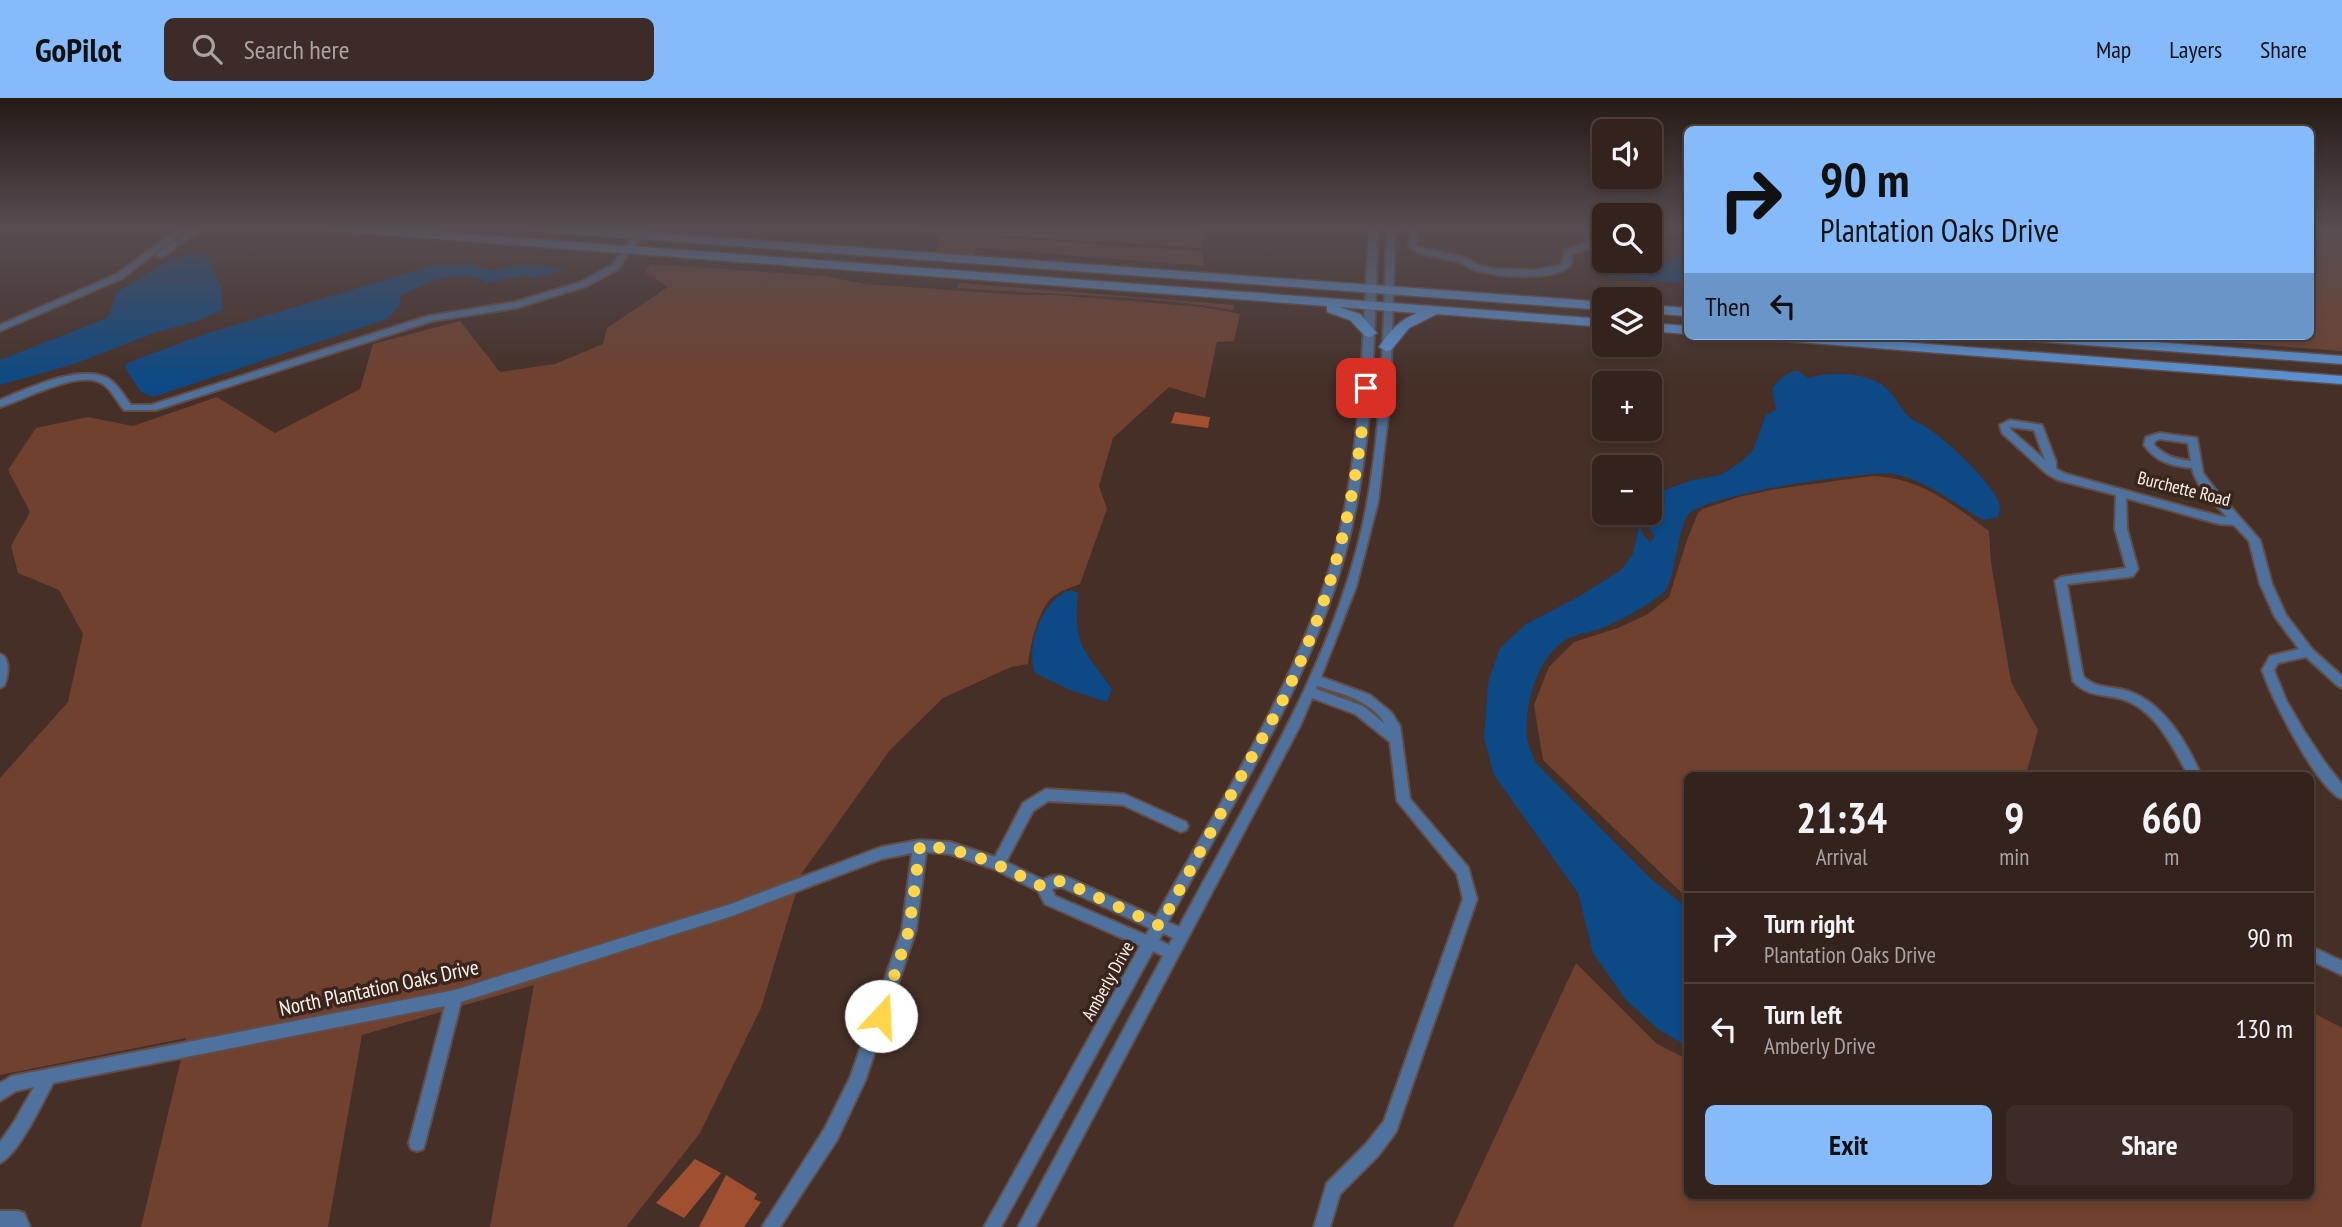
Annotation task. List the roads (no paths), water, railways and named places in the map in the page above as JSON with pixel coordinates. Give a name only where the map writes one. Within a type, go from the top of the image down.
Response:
[{"type":"main road","points":[[1031,280],[1592,322]]},
{"type":"main road","points":[[1257,280],[1592,305]]},
{"type":"main road","points":[[1089,284],[1120,293],[1336,310],[1354,317],[1370,333]]},
{"type":"main road","points":[[1662,310],[1684,312]]},
{"type":"main road","points":[[1385,348],[1396,330],[1408,320],[1444,311]]},
{"type":"main road","points":[[1662,328],[1684,330]]},
{"type":"main road","points":[[1823,340],[2342,380]]},
{"type":"main road","points":[[2071,340],[2342,360]]},
{"type":"street","points":[[0,328],[111,280]]},
{"type":"street","points":[[0,404],[74,378],[90,377],[104,380],[128,408],[152,408],[431,317],[516,305],[594,280]]},
{"type":"street","name":"Amberly Drive","points":[[992,1227],[1150,945],[1294,677],[1335,567],[1351,504],[1362,438],[1372,280]]},
{"type":"street","points":[[1026,1227],[1182,935],[1331,644],[1359,557],[1372,505],[1382,440],[1388,280]]},
{"type":"street","name":"Burchette Road","points":[[2051,471],[2048,452],[2038,427],[2005,425],[2006,431],[2051,471],[2121,494],[2219,520],[2238,521]]},
{"type":"street","name":"Burchette Road","points":[[2197,465],[2198,473],[2211,492],[2254,540],[2266,584],[2281,617],[2308,652],[2342,683]]},
{"type":"street","name":"Burchette Road","points":[[2121,494],[2121,529],[2132,569],[2129,573],[2061,581],[2077,678],[2091,690],[2127,695],[2142,703],[2159,718],[2193,772]]},
{"type":"street","points":[[2308,652],[2274,659],[2267,670],[2274,693],[2308,747],[2342,793]]},
{"type":"street","points":[[0,659],[0,683]]},
{"type":"street","points":[[1294,677],[1362,704],[1396,740],[1404,801],[1463,871],[1470,899],[1390,1126],[1372,1150],[1333,1189],[1322,1227]]},
{"type":"street","points":[[998,864],[1028,807],[1046,796],[1124,800],[1181,826]]},
{"type":"street","points":[[770,1227],[831,1134],[857,1081],[909,930],[920,846]]},
{"type":"street","name":"North Plantation Oaks Drive","points":[[0,1093],[12,1084],[48,1076],[455,997],[732,910],[871,856],[920,846],[950,848],[998,864],[1043,887]]},
{"type":"street","points":[[1172,953],[1051,900],[1043,887],[1051,882],[1062,881],[1182,935]]},
{"type":"street","points":[[2314,955],[2342,968]]},
{"type":"street","points":[[417,1143],[455,997]]},
{"type":"street","points":[[0,1155],[20,1128],[48,1076]]},
{"type":"street","points":[[0,1219],[18,1219],[22,1227]]},
{"type":"water","points":[[137,280],[218,280],[223,310],[74,364],[0,385],[0,360],[107,318],[117,292]]},
{"type":"water","points":[[386,280],[436,280],[400,296],[400,305],[387,319],[153,397],[141,392],[125,368],[127,363],[205,334]]},
{"type":"water","points":[[481,280],[504,280],[487,283]]},
{"type":"water","points":[[1644,280],[1684,280],[1684,283]]},
{"type":"water","points":[[1793,371],[1798,371],[1808,378],[1835,374],[1855,375],[1881,384],[1909,417],[1936,434],[1970,464],[1990,487],[1997,498],[2000,511],[1998,517],[1983,520],[1929,487],[1894,474],[1821,480],[1752,492],[1700,507],[1688,515],[1684,524],[1667,589],[1618,621],[1571,637],[1549,655],[1541,667],[1531,695],[1527,725],[1528,741],[1536,763],[1650,878],[1684,906],[1684,1044],[1659,1030],[1626,1000],[1593,953],[1578,893],[1494,775],[1484,738],[1488,683],[1500,648],[1526,624],[1578,597],[1621,570],[1633,554],[1639,525],[1650,542],[1655,537],[1649,525],[1662,525],[1662,504],[1665,501],[1662,491],[1693,480],[1721,475],[1753,450],[1766,415],[1776,410],[1772,388],[1781,378]]},
{"type":"water","points":[[1071,590],[1078,593],[1077,625],[1082,646],[1112,689],[1107,702],[1070,690],[1035,673],[1032,650],[1038,625],[1052,603]]}]
